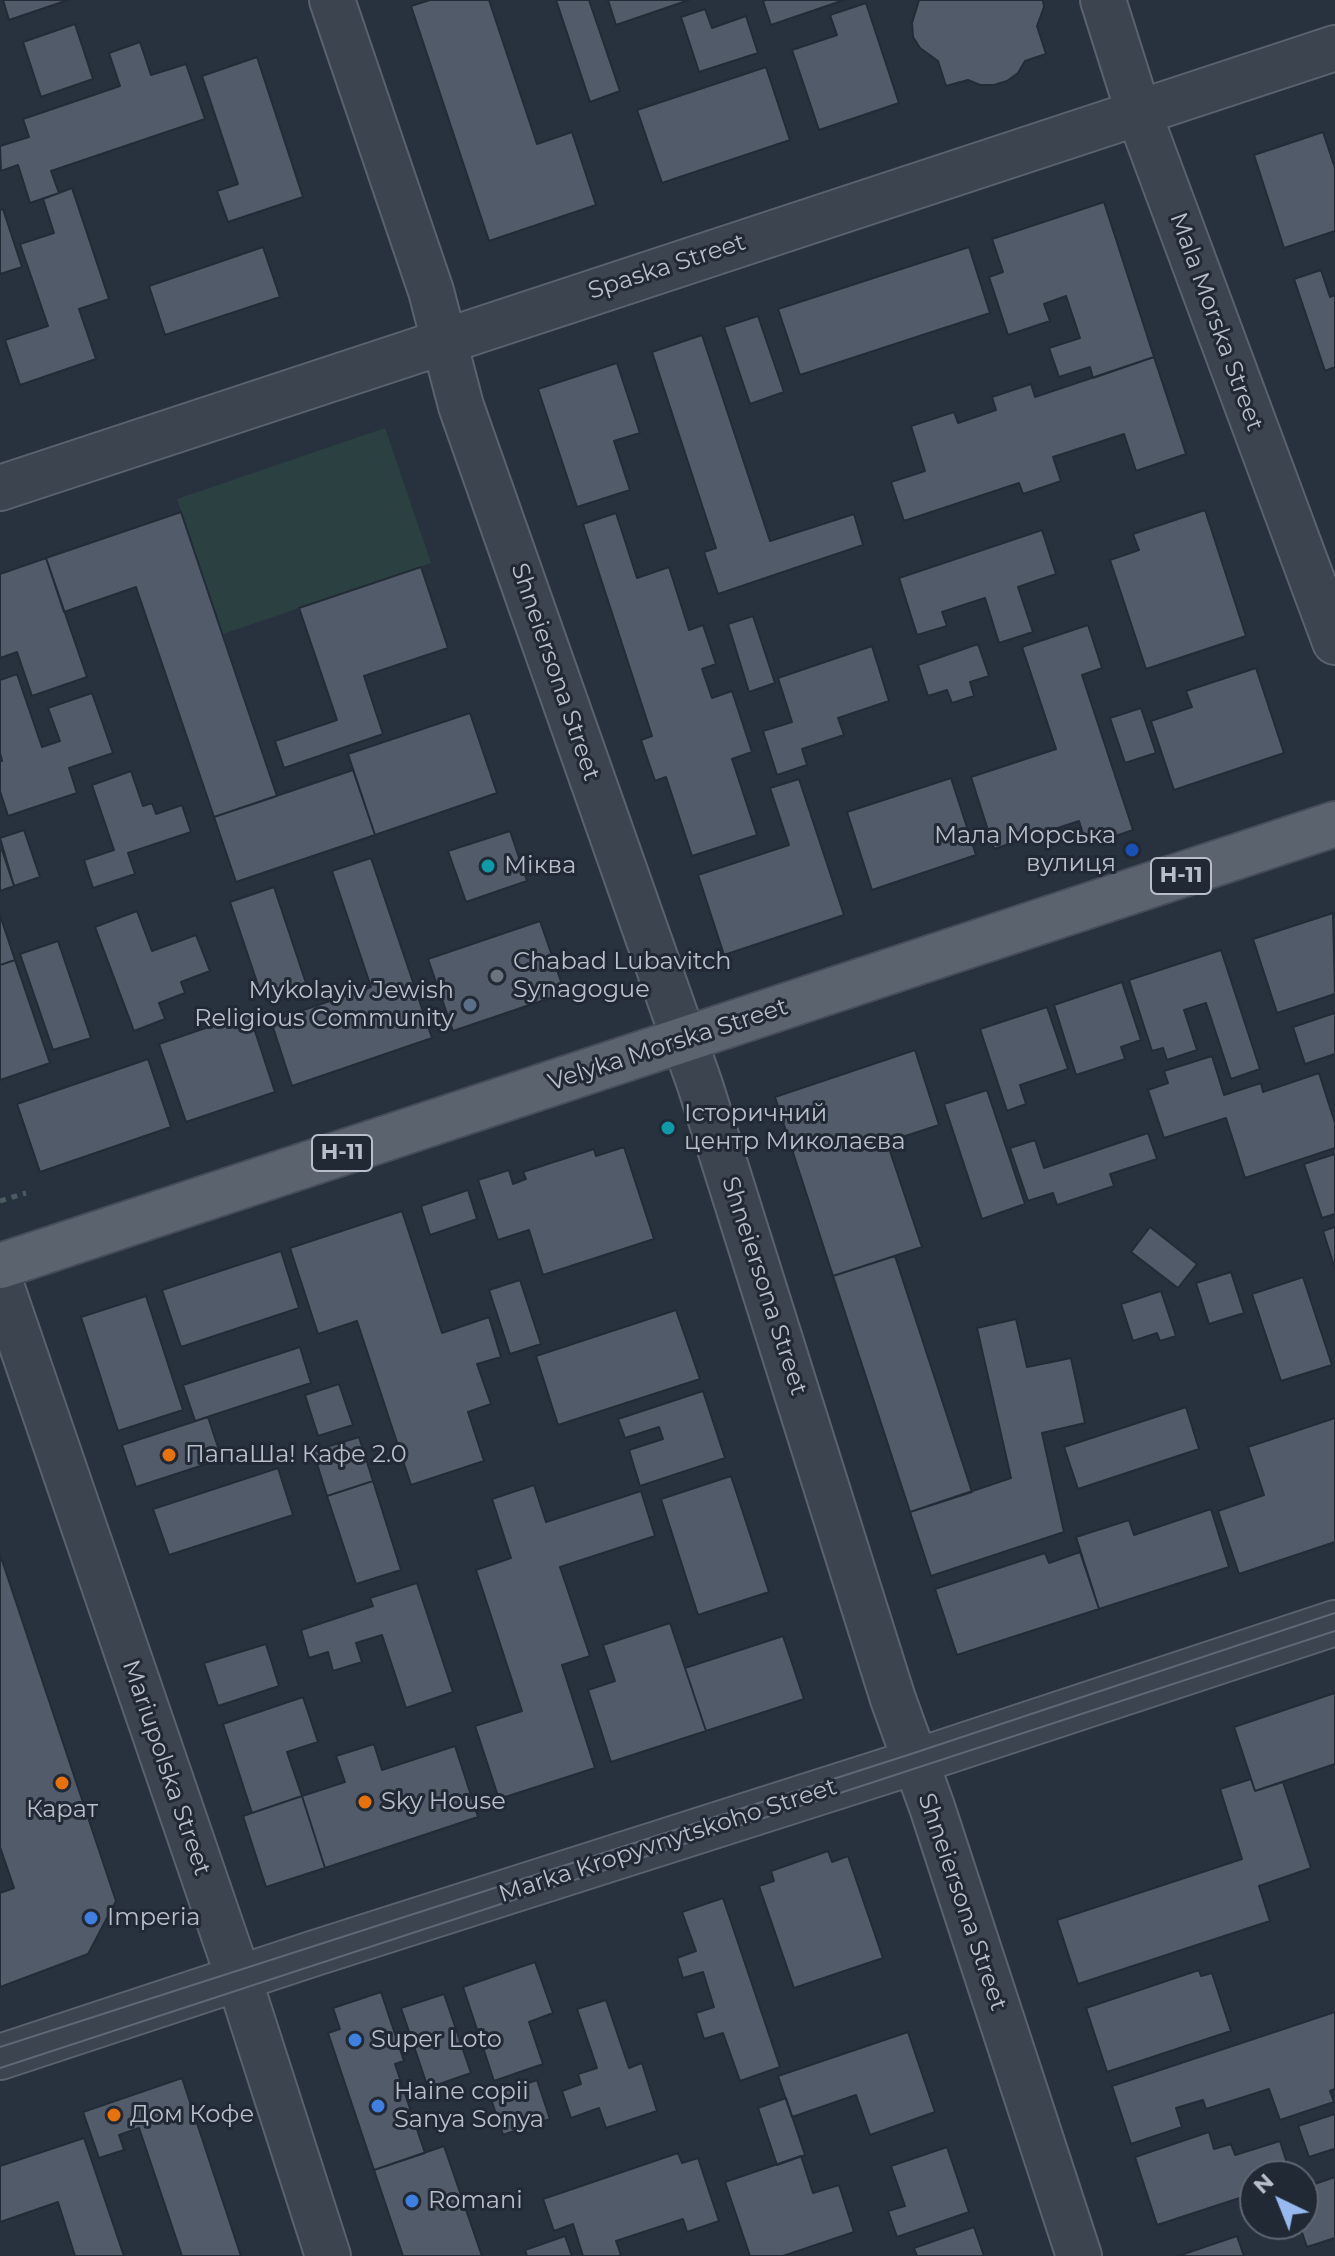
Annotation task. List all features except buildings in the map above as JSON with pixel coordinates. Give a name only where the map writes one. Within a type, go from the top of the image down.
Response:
[{"type":"main road","name":"Velyka Morska Street","points":[[0,1266],[1335,824]]},
{"type":"street","name":"Shneiersona Street","points":[[332,0],[431,291],[461,406],[684,1039],[914,1762],[932,1807],[1079,2256]]},
{"type":"street","name":"Mala Morska Street","points":[[1103,0],[1139,114],[1335,642]]},
{"type":"street","name":"Spaska Street","points":[[0,488],[1335,48]]},
{"type":"street","name":"Mariupolska Street","points":[[0,1282],[239,1979],[328,2256]]},
{"type":"street","name":"Marka Kropyvnytskoho Street","points":[[0,2057],[1335,1623]]},
{"type":"path","points":[[0,1201],[26,1193]]},
{"type":"green space","points":[[385,428],[431,563],[223,634],[177,499]]},
{"type":"tram line","points":[[0,2047],[911,1754],[1335,1613]]},
{"type":"tram line","points":[[0,2068],[1335,1631]]},
{"type":"place","name":"Мала Морська вулиця","points":[[1132,850]]},
{"type":"place","name":"Міква","points":[[488,866]]},
{"type":"place","name":"Chabad Lubavitch Synagogue","points":[[497,976]]},
{"type":"place","name":"Mykolayiv Jewish Religious Community","points":[[470,1005]]},
{"type":"place","name":"Історичний центр Миколаєва","points":[[668,1128]]},
{"type":"place","name":"ПапаШа! Кафе 2.0","points":[[169,1455]]},
{"type":"place","name":"Карат","points":[[62,1783]]},
{"type":"place","name":"Sky House","points":[[365,1802]]},
{"type":"place","name":"Imperia","points":[[91,1918]]},
{"type":"place","name":"Super Loto","points":[[355,2040]]},
{"type":"place","name":"Haine copii Sanya Sonya","points":[[378,2106]]},
{"type":"place","name":"Дом Кофе","points":[[114,2115]]},
{"type":"place","name":"Romani","points":[[412,2201]]}]
